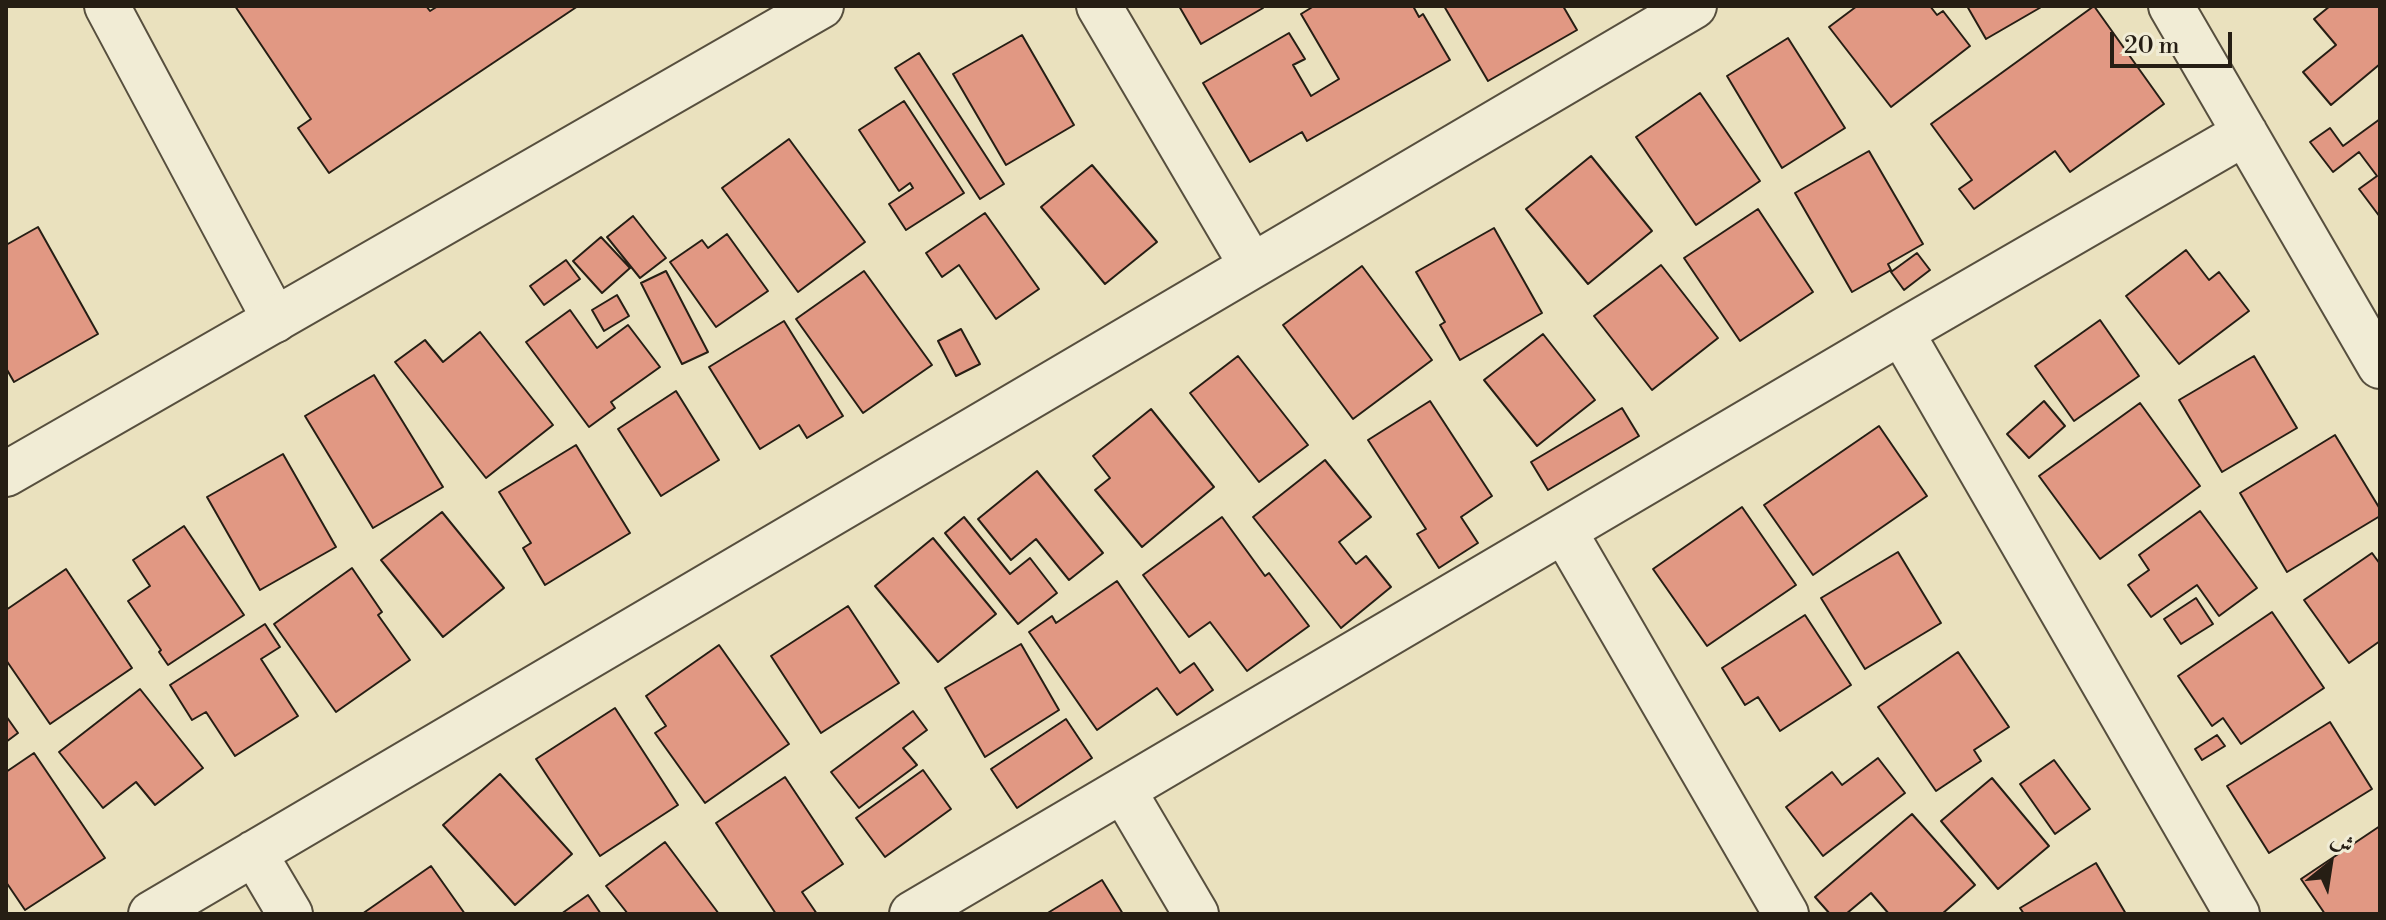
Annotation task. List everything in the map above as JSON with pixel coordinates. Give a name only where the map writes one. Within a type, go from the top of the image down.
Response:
[{"type":"street","points":[[107,6],[275,320]]},
{"type":"street","points":[[6,474],[821,6]]},
{"type":"street","points":[[1099,6],[1252,266]]},
{"type":"street","points":[[151,914],[1694,6]]},
{"type":"street","points":[[2171,6],[2380,366]]},
{"type":"street","points":[[912,914],[2245,133]]},
{"type":"street","points":[[1901,332],[2237,914]]},
{"type":"street","points":[[1564,531],[1786,914]]},
{"type":"street","points":[[1123,790],[1196,914]]},
{"type":"street","points":[[254,853],[290,914]]},
{"type":"building","points":[[235,6],[426,6],[430,11],[438,6],[578,6],[329,173],[298,128],[311,119]]},
{"type":"building","points":[[1179,6],[1262,6],[1263,8],[1201,44]]},
{"type":"building","points":[[1314,6],[1413,6],[1419,17],[1423,14],[1450,60],[1307,141],[1302,132],[1250,162],[1203,83],[1289,33],[1305,59],[1293,65],[1311,96],[1339,79],[1301,14]]},
{"type":"building","points":[[1444,6],[1563,6],[1577,30],[1488,81]]},
{"type":"building","points":[[1857,6],[1930,6],[1937,15],[1943,11],[1970,46],[1891,107],[1829,27]]},
{"type":"building","points":[[1967,6],[2043,6],[1986,39]]},
{"type":"building","points":[[2094,6],[2164,104],[2070,172],[2055,151],[1974,209],[1959,189],[1972,180],[1931,124]]},
{"type":"building","points":[[2330,6],[2380,6],[2380,64],[2331,105],[2303,72],[2336,45],[2314,19]]},
{"type":"building","points":[[1022,35],[1074,125],[1006,165],[953,74]]},
{"type":"building","points":[[1788,38],[1845,128],[1782,168],[1727,76]]},
{"type":"building","points":[[919,53],[1004,184],[980,199],[895,68]]},
{"type":"building","points":[[1700,93],[1760,181],[1696,225],[1636,137]]},
{"type":"building","points":[[904,101],[964,193],[906,230],[889,204],[913,188],[910,183],[899,191],[859,130]]},
{"type":"building","points":[[2380,119],[2380,217],[2359,189],[2377,176],[2359,152],[2333,172],[2310,142],[2330,128],[2343,146]]},
{"type":"building","points":[[789,139],[865,242],[798,292],[722,188]]},
{"type":"building","points":[[1869,151],[1923,244],[1888,264],[1891,270],[1852,292],[1795,193]]},
{"type":"building","points":[[1591,156],[1652,231],[1588,284],[1526,209]]},
{"type":"building","points":[[1092,165],[1157,242],[1105,284],[1041,207]]},
{"type":"building","points":[[1758,209],[1813,292],[1740,341],[1684,258]]},
{"type":"building","points":[[985,213],[1039,289],[996,319],[959,265],[942,277],[926,253]]},
{"type":"building","points":[[633,216],[666,258],[640,278],[607,237]]},
{"type":"building","points":[[38,227],[98,334],[14,382],[6,368],[6,245]]},
{"type":"building","points":[[1494,228],[1542,313],[1460,360],[1440,325],[1445,322],[1416,272]]},
{"type":"building","points":[[727,234],[768,291],[716,327],[670,262],[702,240],[708,248]]},
{"type":"building","points":[[601,237],[630,268],[602,293],[573,261]]},
{"type":"building","points":[[2186,250],[2209,280],[2219,272],[2249,311],[2179,364],[2126,296]]},
{"type":"building","points":[[1917,253],[1930,270],[1904,290],[1891,272]]},
{"type":"building","points":[[566,260],[580,279],[544,305],[530,286]]},
{"type":"building","points":[[1661,265],[1718,338],[1652,390],[1594,316]]},
{"type":"building","points":[[1362,266],[1432,360],[1353,419],[1283,325]]},
{"type":"building","points":[[666,271],[708,352],[682,364],[641,283]]},
{"type":"building","points":[[864,271],[932,365],[863,413],[796,319]]},
{"type":"building","points":[[617,295],[629,316],[604,331],[592,310]]},
{"type":"building","points":[[570,310],[597,348],[628,325],[660,367],[611,402],[615,408],[589,427],[526,342]]},
{"type":"building","points":[[2100,320],[2139,376],[2074,421],[2035,366]]},
{"type":"building","points":[[784,321],[843,416],[807,438],[799,425],[760,449],[709,367]]},
{"type":"building","points":[[961,329],[980,364],[956,376],[938,341]]},
{"type":"building","points":[[480,332],[553,425],[486,478],[395,362],[425,340],[443,362]]},
{"type":"building","points":[[1543,334],[1595,400],[1537,446],[1484,380]]},
{"type":"building","points":[[1238,356],[1308,445],[1259,482],[1190,393]]},
{"type":"building","points":[[2254,356],[2297,428],[2222,472],[2179,400]]},
{"type":"building","points":[[374,375],[443,487],[373,528],[305,416]]},
{"type":"building","points":[[676,391],[719,460],[661,496],[618,429]]},
{"type":"building","points":[[1430,401],[1492,496],[1461,517],[1478,543],[1439,568],[1417,534],[1426,529],[1368,440]]},
{"type":"building","points":[[2044,401],[2065,426],[2029,458],[2007,434]]},
{"type":"building","points":[[2140,403],[2200,486],[2100,559],[2039,476]]},
{"type":"building","points":[[1622,408],[1639,436],[1548,490],[1531,462]]},
{"type":"building","points":[[1151,409],[1214,487],[1142,547],[1095,490],[1110,478],[1093,456]]},
{"type":"building","points":[[1879,426],[1927,496],[1813,575],[1764,505]]},
{"type":"building","points":[[2335,435],[2380,509],[2380,516],[2287,572],[2240,493]]},
{"type":"building","points":[[576,445],[630,533],[545,585],[523,548],[531,543],[499,492]]},
{"type":"building","points":[[283,454],[336,547],[260,590],[207,497]]},
{"type":"building","points":[[1325,460],[1371,517],[1339,542],[1356,564],[1366,556],[1391,587],[1341,628],[1253,517]]},
{"type":"building","points":[[1037,471],[1103,553],[1069,580],[1036,539],[1011,560],[978,519]]},
{"type":"building","points":[[1742,507],[1796,585],[1707,646],[1653,569]]},
{"type":"building","points":[[2200,511],[2257,588],[2219,616],[2197,585],[2151,617],[2128,585],[2149,570],[2139,555]]},
{"type":"building","points":[[442,512],[504,588],[443,637],[381,560]]},
{"type":"building","points":[[964,517],[1010,574],[1030,558],[1057,593],[1018,624],[945,533]]},
{"type":"building","points":[[1222,517],[1265,576],[1269,573],[1309,626],[1247,671],[1210,622],[1189,637],[1143,575]]},
{"type":"building","points":[[184,526],[244,615],[168,665],[128,601],[150,586],[133,560]]},
{"type":"building","points":[[933,538],[996,614],[938,662],[875,586]]},
{"type":"building","points":[[1898,552],[1941,623],[1865,669],[1821,598]]},
{"type":"building","points":[[2372,553],[2380,564],[2380,641],[2349,663],[2304,600]]},
{"type":"building","points":[[352,568],[382,612],[378,615],[410,660],[336,712],[274,624]]},
{"type":"building","points":[[66,569],[132,668],[50,724],[6,660],[6,610]]},
{"type":"building","points":[[1117,581],[1180,673],[1194,663],[1213,690],[1177,715],[1157,688],[1097,730],[1029,632],[1052,616],[1056,623]]},
{"type":"building","points":[[2196,598],[2213,624],[2181,644],[2164,619]]},
{"type":"building","points":[[848,606],[899,683],[821,733],[771,656]]},
{"type":"building","points":[[2272,612],[2324,688],[2241,744],[2223,718],[2212,726],[2178,676]]},
{"type":"building","points":[[1805,615],[1851,685],[1780,731],[1758,697],[1745,705],[1722,668]]},
{"type":"building","points":[[265,624],[280,647],[261,659],[298,716],[235,756],[206,712],[192,720],[170,685]]},
{"type":"building","points":[[1021,644],[1059,710],[985,757],[945,688]]},
{"type":"building","points":[[719,645],[789,744],[705,803],[655,733],[666,726],[646,696]]},
{"type":"building","points":[[1958,652],[2009,727],[1974,750],[1981,761],[1936,791],[1878,707]]},
{"type":"building","points":[[140,689],[203,768],[155,805],[136,782],[103,808],[59,752]]},
{"type":"building","points":[[615,708],[678,805],[600,856],[536,759]]},
{"type":"building","points":[[913,711],[927,730],[903,748],[917,765],[859,808],[831,772]]},
{"type":"building","points":[[6,716],[18,733],[6,742]]},
{"type":"building","points":[[1066,719],[1092,758],[1017,808],[991,769]]},
{"type":"building","points":[[2330,722],[2372,789],[2269,853],[2227,786]]},
{"type":"building","points":[[2217,735],[2225,746],[2202,760],[2195,749]]},
{"type":"building","points":[[34,753],[105,858],[25,910],[6,882],[6,772]]},
{"type":"building","points":[[1878,758],[1905,793],[1823,856],[1786,807],[1832,772],[1842,785]]},
{"type":"building","points":[[2054,760],[2090,809],[2055,834],[2020,784]]},
{"type":"building","points":[[923,770],[951,809],[885,857],[856,818]]},
{"type":"building","points":[[500,774],[572,854],[515,905],[443,825]]},
{"type":"building","points":[[785,777],[843,864],[802,892],[817,914],[776,914],[716,823]]},
{"type":"building","points":[[1992,778],[2049,846],[1998,889],[1941,821]]},
{"type":"building","points":[[1912,814],[1975,885],[1942,914],[1889,914],[1871,893],[1846,914],[1830,914],[1815,897]]},
{"type":"building","points":[[2380,826],[2380,914],[2325,914],[2301,879]]},
{"type":"building","points":[[665,842],[719,914],[628,914],[606,886]]},
{"type":"building","points":[[2096,863],[2126,914],[2024,914],[2020,908]]},
{"type":"building","points":[[431,866],[465,914],[362,914]]},
{"type":"building","points":[[1102,880],[1123,914],[1046,914]]},
{"type":"building","points":[[588,895],[601,914],[561,914]]}]
